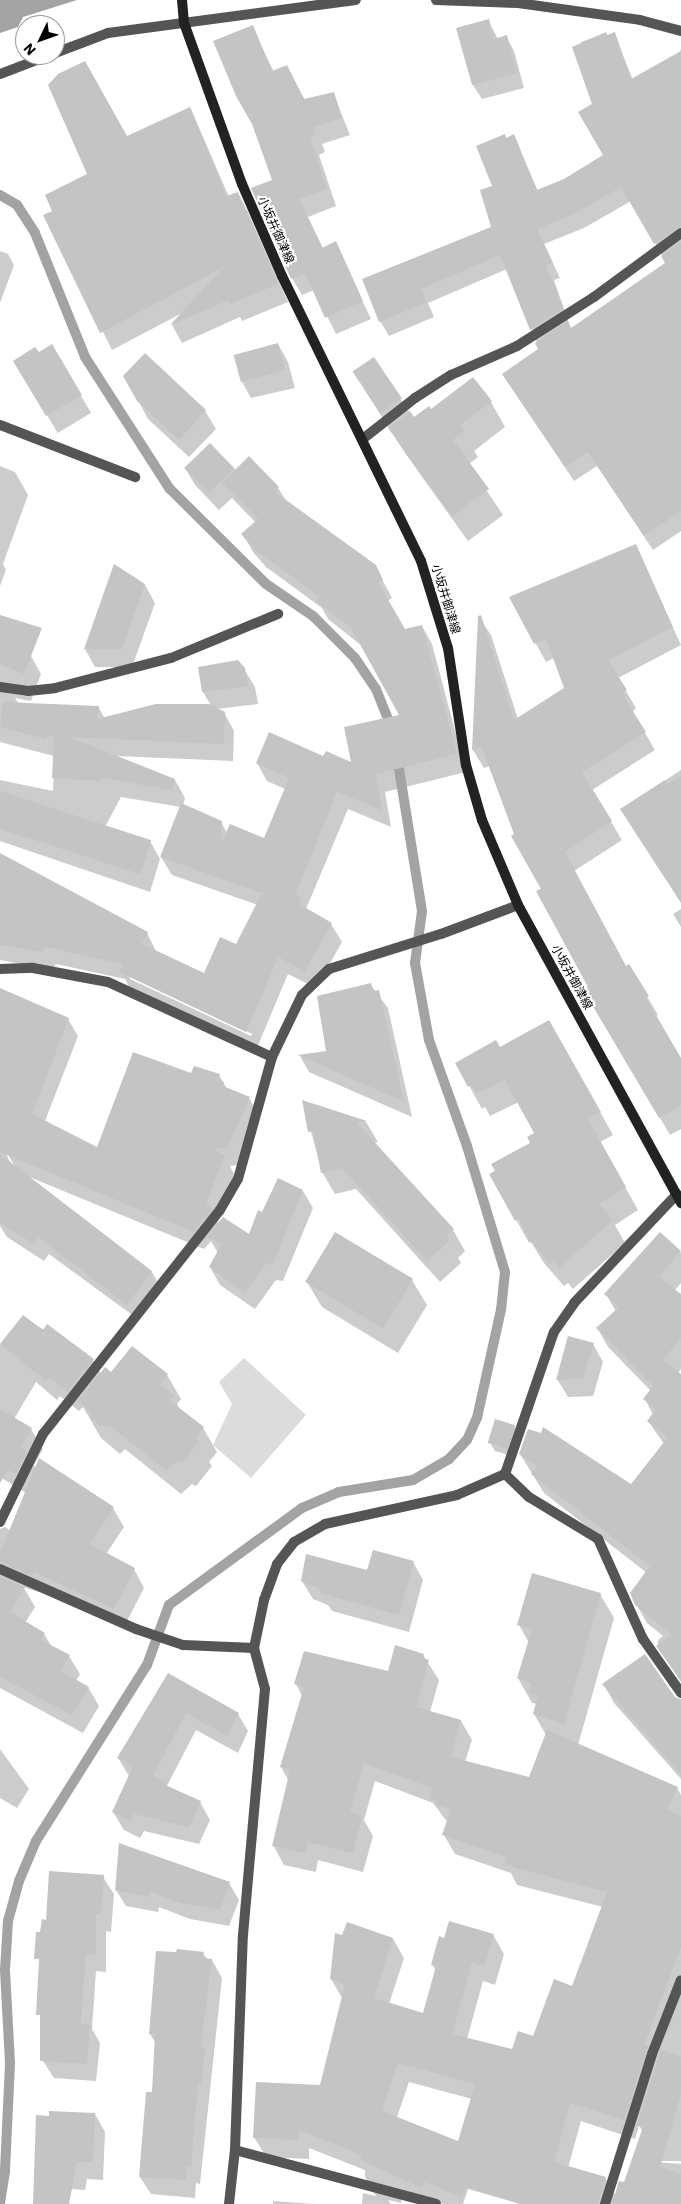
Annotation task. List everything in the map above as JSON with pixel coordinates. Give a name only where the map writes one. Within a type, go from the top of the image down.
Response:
[{"type":"main road","name":"小坂井御津線","points":[[183,3],[184,23],[242,184],[282,276],[364,438],[421,561],[448,648],[466,765],[482,820],[518,905],[679,1198]]},
{"type":"street","points":[[65,49],[108,33],[356,0]]},
{"type":"street","points":[[436,0],[518,2],[640,20],[681,31]]},
{"type":"street","points":[[0,74],[24,65]]},
{"type":"street","points":[[364,438],[415,398],[444,380],[517,346],[594,297],[681,233]]},
{"type":"street","points":[[0,425],[135,477]]},
{"type":"street","points":[[0,687],[28,691],[55,688],[171,658],[278,614]]},
{"type":"street","points":[[0,1522],[43,1434],[220,1210],[238,1179],[272,1057],[302,995],[329,969],[388,952],[518,905]]},
{"type":"street","points":[[0,969],[32,968],[108,982],[272,1057]]},
{"type":"street","points":[[229,2204],[235,2150],[243,1935],[265,1689],[254,1648],[264,1600],[277,1564],[294,1542],[324,1524],[457,1495],[506,1474],[554,1332],[574,1303],[679,1198]]},
{"type":"street","points":[[506,1474],[529,1496],[598,1539],[643,1639],[681,1693]]},
{"type":"street","points":[[0,1568],[136,1629],[183,1645],[254,1648]]},
{"type":"street","points":[[605,2204],[652,2054],[681,1980]]},
{"type":"street","points":[[235,2150],[436,2204]]},
{"type":"shaded area","points":[[0,0],[77,0],[29,15],[15,15],[15,28],[0,33]]},
{"type":"shaded area","points":[[244,1358],[306,1415],[251,1478],[213,1445],[232,1404],[219,1382]]},
{"type":"building","points":[[489,19],[494,39],[507,35],[517,73],[472,85],[456,28]]},
{"type":"building","points":[[253,25],[272,71],[287,65],[304,99],[334,92],[342,118],[313,127],[316,135],[310,137],[327,189],[299,199],[322,248],[336,241],[363,301],[325,318],[305,273],[291,279],[251,188],[272,180],[252,124],[236,96],[213,41]]},
{"type":"building","points":[[606,32],[607,35],[615,32],[631,79],[681,51],[681,226],[654,244],[621,187],[576,213],[537,229],[553,263],[546,265],[563,308],[530,330],[500,255],[421,289],[427,302],[379,322],[362,279],[491,227],[480,190],[492,186],[476,146],[505,134],[506,138],[514,134],[537,190],[564,179],[603,155],[578,112],[592,104],[572,47]]},
{"type":"building","points":[[85,61],[127,136],[190,107],[226,196],[238,192],[278,284],[230,304],[229,300],[170,325],[224,267],[100,333],[43,215],[52,211],[45,195],[87,174],[48,85],[58,74]]},
{"type":"building","points":[[681,242],[681,511],[644,536],[588,452],[565,467],[502,374],[538,349],[535,343],[568,321],[571,328],[665,263],[661,256]]},
{"type":"building","points":[[278,343],[285,370],[241,382],[234,355]]},
{"type":"building","points":[[52,344],[82,395],[46,416],[13,361],[35,347],[39,352]]},
{"type":"building","points":[[145,353],[206,410],[179,440],[137,401],[123,376]]},
{"type":"building","points":[[374,357],[402,398],[380,413],[352,372]]},
{"type":"building","points":[[473,377],[492,401],[460,425],[464,431],[453,440],[489,489],[452,516],[388,428],[410,411],[414,417],[429,406],[431,409]]},
{"type":"building","points":[[210,443],[234,468],[208,493],[184,468]]},
{"type":"building","points":[[249,456],[279,487],[275,492],[376,565],[383,580],[378,582],[405,629],[422,625],[457,754],[376,774],[382,810],[337,792],[295,895],[302,898],[299,904],[332,923],[305,971],[278,957],[246,1032],[119,972],[123,964],[46,947],[42,952],[0,945],[0,853],[148,932],[142,944],[204,973],[220,937],[236,944],[262,893],[160,857],[181,803],[222,821],[221,844],[230,824],[264,838],[289,778],[256,763],[269,732],[323,756],[326,751],[351,762],[344,727],[399,715],[351,628],[316,601],[320,597],[254,549],[241,534],[258,519],[222,483]]},
{"type":"building","points":[[636,544],[673,627],[608,660],[627,690],[624,692],[625,699],[646,732],[582,772],[612,821],[565,852],[626,966],[629,964],[649,996],[646,998],[681,1058],[681,1105],[659,1118],[588,998],[585,989],[588,987],[536,891],[541,889],[511,836],[514,834],[482,748],[472,750],[478,616],[481,615],[514,720],[564,688],[546,639],[534,644],[509,597]]},
{"type":"building","points":[[114,564],[145,584],[122,649],[84,649]]},
{"type":"building","points":[[0,615],[42,628],[24,674],[0,664]]},
{"type":"building","points":[[238,660],[245,668],[248,686],[202,692],[198,667]]},
{"type":"building","points":[[3,702],[99,706],[97,719],[156,704],[209,704],[225,712],[224,744],[69,737],[175,779],[172,790],[101,778],[101,781],[52,778],[54,736],[47,736],[46,739],[0,727]]},
{"type":"building","points":[[681,776],[681,903],[620,809],[665,780],[668,784]]},
{"type":"building","points":[[0,791],[151,840],[140,874],[0,829]]},
{"type":"building","points":[[371,983],[373,991],[379,990],[404,1102],[298,1055],[326,1051],[317,996]]},
{"type":"building","points":[[0,988],[69,1018],[32,1114],[97,1147],[133,1052],[191,1073],[194,1066],[220,1074],[218,1079],[224,1082],[223,1086],[250,1097],[228,1147],[213,1150],[225,1155],[206,1204],[212,1209],[194,1232],[0,1152]]},
{"type":"building","points":[[549,1020],[601,1112],[588,1119],[626,1187],[599,1204],[613,1220],[559,1268],[554,1261],[551,1264],[529,1240],[519,1219],[515,1221],[489,1174],[495,1171],[491,1164],[530,1143],[527,1137],[534,1133],[505,1080],[476,1094],[472,1085],[468,1087],[455,1063],[496,1040],[500,1047]]},
{"type":"building","points":[[302,1100],[367,1121],[357,1123],[454,1229],[446,1236],[450,1240],[427,1261],[342,1168],[321,1173],[313,1131],[308,1132]]},
{"type":"building","points":[[0,1154],[152,1271],[127,1305],[38,1237],[34,1244],[0,1223]]},
{"type":"building","points":[[278,1178],[303,1190],[273,1264],[266,1263],[245,1293],[209,1267],[222,1243],[207,1237],[223,1217],[249,1234],[258,1210],[262,1212]]},
{"type":"building","points":[[335,1232],[413,1279],[383,1329],[305,1282]]},
{"type":"building","points":[[660,1232],[681,1251],[659,1277],[681,1294],[681,1338],[663,1360],[681,1374],[681,1681],[656,1646],[672,1635],[635,1605],[630,1593],[650,1566],[531,1474],[537,1466],[519,1454],[528,1429],[541,1433],[543,1427],[631,1484],[668,1437],[647,1421],[656,1409],[643,1399],[653,1386],[596,1328],[619,1307],[604,1294]]},
{"type":"building","points":[[23,1315],[43,1330],[47,1324],[94,1359],[67,1392],[49,1377],[46,1381],[0,1344]]},
{"type":"building","points":[[568,1336],[594,1343],[583,1378],[556,1380]]},
{"type":"building","points":[[132,1346],[168,1374],[160,1385],[174,1396],[169,1400],[204,1427],[195,1439],[199,1441],[181,1463],[178,1461],[166,1470],[110,1426],[100,1426],[91,1418],[91,1412],[78,1401],[105,1367],[111,1372]]},
{"type":"building","points":[[0,1409],[32,1428],[21,1447],[27,1451],[16,1474],[8,1470],[0,1483]]},
{"type":"building","points":[[495,1419],[515,1425],[508,1449],[488,1443]]},
{"type":"building","points":[[39,1458],[114,1507],[90,1544],[135,1568],[114,1609],[34,1572],[32,1576],[0,1562],[0,1553]]},
{"type":"building","points":[[373,1550],[414,1561],[399,1615],[320,1593],[321,1589],[301,1581],[306,1554],[367,1570]]},
{"type":"building","points":[[532,1573],[601,1593],[564,1724],[533,1714],[538,1695],[529,1693],[531,1683],[517,1678],[532,1629],[517,1625]]},
{"type":"building","points":[[0,1577],[25,1587],[10,1612],[45,1633],[41,1640],[70,1655],[61,1671],[89,1687],[72,1715],[0,1677]]},
{"type":"building","points":[[395,1645],[424,1654],[423,1658],[429,1660],[416,1707],[461,1720],[451,1757],[529,1777],[547,1730],[678,1787],[667,1809],[681,1816],[681,1947],[644,2045],[648,2046],[624,2120],[570,2103],[554,2162],[606,2177],[598,2204],[520,2204],[466,2187],[462,2197],[425,2182],[422,2188],[365,2162],[360,2159],[362,2155],[299,2130],[298,2140],[253,2138],[256,2082],[320,2085],[345,1984],[330,1979],[335,1933],[342,1935],[347,1922],[393,1938],[374,1998],[423,2013],[436,1966],[431,1965],[439,1936],[444,1938],[449,1921],[494,1934],[484,1966],[472,1962],[452,2034],[512,2049],[518,2031],[533,2036],[554,1979],[572,1986],[607,1892],[505,1865],[507,1857],[442,1835],[451,1809],[436,1805],[437,1801],[429,1799],[432,1788],[364,1763],[350,1812],[362,1816],[353,1853],[308,1842],[305,1853],[272,1846],[290,1770],[280,1767],[304,1687],[294,1684],[304,1651],[388,1671]],"holes":[[[398,2063],[475,2084],[458,2141],[382,2111]]]},
{"type":"building","points":[[645,1654],[675,1697],[681,1700],[681,1775],[602,1684]]},
{"type":"building","points":[[168,1673],[239,1713],[227,1736],[186,1713],[153,1776],[166,1782],[165,1785],[201,1801],[189,1827],[134,1814],[130,1821],[112,1812],[133,1766],[117,1758]]},
{"type":"building","points":[[119,1843],[230,1882],[220,1910],[180,1903],[150,1891],[149,1897],[115,1890]]},
{"type":"building","points":[[49,1871],[104,1875],[101,1914],[96,1914],[96,1955],[86,1954],[81,2023],[90,2024],[87,2064],[40,2061],[40,2015],[36,2015],[39,1959],[34,1959],[36,1932],[40,1932],[42,1919],[46,1920]]},
{"type":"building","points":[[177,1949],[204,1952],[202,1958],[212,1959],[201,2047],[205,2047],[201,2085],[198,2085],[191,2166],[186,2166],[186,2180],[139,2177],[146,2092],[152,2092],[155,2034],[149,2034],[156,1951],[176,1952]]},
{"type":"building","points":[[661,2050],[681,2057],[681,2094],[660,2167],[681,2174],[681,2204],[612,2204],[619,2181],[624,2182],[643,2127],[637,2125]]},
{"type":"building","points":[[49,2111],[95,2113],[93,2162],[77,2162],[69,2204],[33,2204],[36,2115],[49,2116]]},
{"type":"waterway","points":[[0,195],[17,205],[35,233],[85,357],[169,488],[266,584],[313,616],[355,658],[376,689],[392,729]]},
{"type":"waterway","points":[[0,2203],[5,2170],[10,2063],[5,1970],[8,1921],[19,1881],[36,1841],[147,1665],[169,1605],[302,1508],[339,1492],[413,1480],[449,1459],[467,1440],[477,1418],[501,1310],[505,1272],[467,1146],[429,1040],[415,963],[422,911],[397,756]]}]
